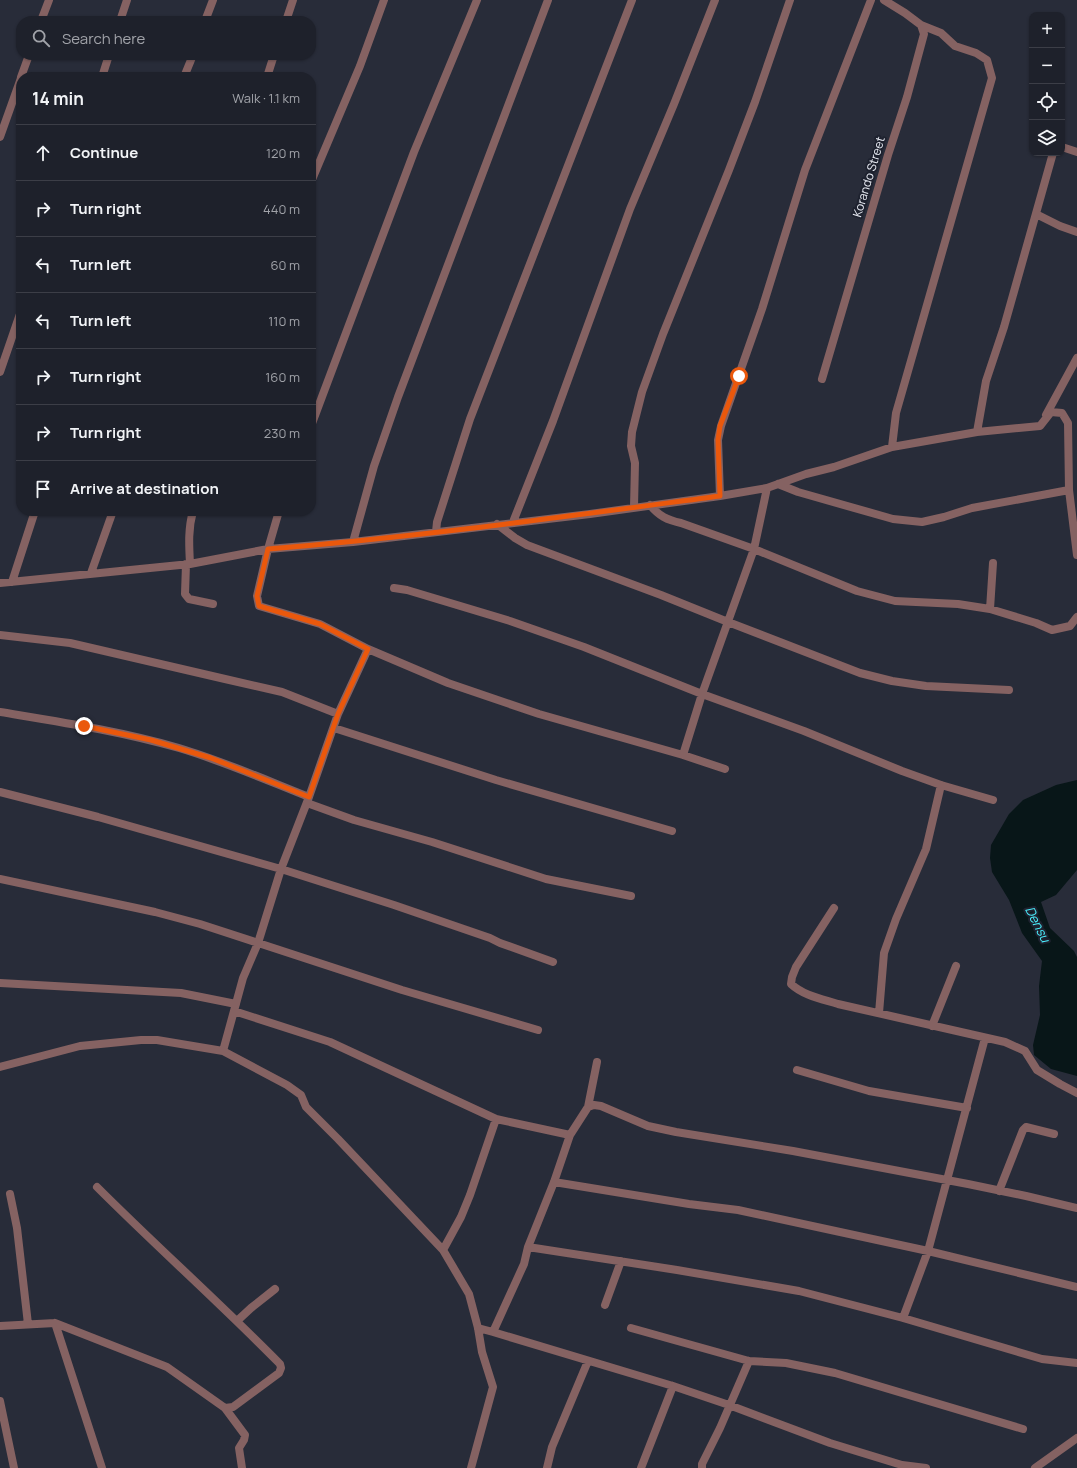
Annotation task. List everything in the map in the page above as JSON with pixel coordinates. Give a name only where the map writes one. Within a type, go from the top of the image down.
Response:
[{"type":"street","points":[[43,16],[49,0]]},
{"type":"street","points":[[122,16],[127,0]]},
{"type":"street","points":[[207,16],[213,0]]},
{"type":"street","points":[[288,16],[293,0]]},
{"type":"street","points":[[316,170],[360,66],[384,0]]},
{"type":"street","points":[[316,413],[414,152],[477,0]]},
{"type":"street","points":[[353,542],[374,466],[398,397],[548,0]]},
{"type":"street","points":[[436,532],[470,419],[632,0]]},
{"type":"street","points":[[513,522],[553,421],[630,209],[674,104],[714,0]]},
{"type":"street","points":[[634,507],[635,463],[631,446],[632,432],[642,392],[663,334],[730,170],[790,0]]},
{"type":"street","points":[[720,496],[718,440],[720,426],[762,309],[805,170],[871,0]]},
{"type":"street","points":[[884,0],[921,25],[941,33],[955,46],[976,53],[987,60],[992,78],[896,413],[892,447]]},
{"type":"street","name":"Korando Street","points":[[822,379],[907,97],[924,34],[921,25]]},
{"type":"street","points":[[23,72],[27,60]]},
{"type":"street","points":[[104,72],[107,60]]},
{"type":"street","points":[[186,72],[190,60]]},
{"type":"street","points":[[269,72],[272,60]]},
{"type":"street","points":[[0,137],[16,92]]},
{"type":"street","points":[[1065,148],[1077,152]]},
{"type":"street","points":[[977,432],[986,381],[1004,327],[1052,156]]},
{"type":"street","points":[[1036,214],[1060,226],[1077,232]]},
{"type":"street","points":[[0,372],[16,326]]},
{"type":"street","points":[[1040,426],[1077,358]]},
{"type":"street","points":[[0,583],[188,564],[268,549],[353,542],[590,514],[720,496],[767,488],[892,447],[977,432],[1040,426],[1051,412],[1062,413],[1068,423],[1069,490],[1077,555]]},
{"type":"street","points":[[778,484],[798,492],[893,519],[922,522],[972,508],[1069,490]]},
{"type":"street","points":[[683,755],[702,694],[754,549],[767,488]]},
{"type":"street","points":[[650,505],[657,514],[664,518],[754,549],[857,591],[895,601],[958,604],[990,609],[1036,623],[1052,630],[1070,626],[1077,617]]},
{"type":"street","points":[[12,582],[33,516]]},
{"type":"street","points":[[91,573],[111,516]]},
{"type":"street","points":[[191,516],[189,524],[188,564],[185,594],[189,599],[213,604]]},
{"type":"street","points":[[278,516],[257,596],[259,606],[320,624],[368,649],[448,683],[539,714],[683,755],[725,769]]},
{"type":"street","points":[[497,524],[527,545],[661,595],[860,673],[892,681],[926,686],[1009,690]]},
{"type":"street","points":[[990,609],[993,563]]},
{"type":"street","points":[[394,588],[407,590],[488,614],[554,636],[702,694],[804,730],[902,771],[941,785],[993,800]]},
{"type":"street","points":[[0,635],[70,643],[282,692],[338,714]]},
{"type":"street","points":[[223,1051],[243,978],[258,943],[281,869],[308,800],[338,714],[368,649]]},
{"type":"street","points":[[0,712],[84,726],[158,742],[211,758],[354,820],[432,842],[546,879],[631,896]]},
{"type":"street","points":[[334,728],[496,780],[672,831]]},
{"type":"street","points":[[879,1013],[884,953],[896,919],[926,849],[941,785]]},
{"type":"street","points":[[0,792],[98,817],[281,869],[394,905],[490,938],[553,962]]},
{"type":"street","points":[[0,878],[154,912],[226,932],[402,990],[538,1030]]},
{"type":"street","points":[[834,908],[796,967],[791,984],[802,992],[817,998],[1005,1042],[1025,1051],[1037,1070],[1077,1093]]},
{"type":"street","points":[[932,1026],[956,966]]},
{"type":"street","points":[[0,983],[181,992],[235,1007],[330,1042],[496,1119],[570,1135]]},
{"type":"street","points":[[904,1318],[928,1251],[985,1038]]},
{"type":"street","points":[[0,1067],[80,1046],[141,1040],[157,1040],[223,1051],[287,1085],[301,1095],[306,1107],[442,1250],[469,1294],[478,1328],[482,1352],[493,1387],[471,1468]]},
{"type":"street","points":[[493,1332],[524,1264],[528,1247],[554,1182],[570,1135],[588,1107],[597,1062]]},
{"type":"street","points":[[797,1070],[869,1090],[967,1108]]},
{"type":"street","points":[[588,1107],[601,1106],[648,1126],[676,1132],[947,1181],[1026,1196],[1077,1208]]},
{"type":"street","points":[[442,1250],[470,1195],[496,1119]]},
{"type":"street","points":[[999,1191],[1023,1130],[1026,1127],[1054,1134]]},
{"type":"street","points":[[554,1182],[689,1204],[738,1210],[928,1251],[1077,1288]]},
{"type":"street","points":[[97,1187],[280,1364],[281,1368],[279,1373],[233,1407],[225,1408]]},
{"type":"street","points":[[10,1194],[17,1228],[28,1324]]},
{"type":"street","points":[[528,1247],[799,1291],[904,1318],[1042,1359],[1077,1363]]},
{"type":"street","points":[[605,1305],[621,1261]]},
{"type":"street","points":[[237,1321],[275,1289]]},
{"type":"street","points":[[55,1323],[102,1468]]},
{"type":"street","points":[[0,1326],[55,1323],[167,1367],[225,1408],[245,1435],[239,1448],[242,1468]]},
{"type":"street","points":[[478,1328],[673,1386],[729,1405],[830,1443],[902,1465],[926,1468]]},
{"type":"street","points":[[631,1328],[749,1361],[786,1363],[835,1373],[1023,1429]]},
{"type":"street","points":[[547,1468],[552,1448],[588,1361]]},
{"type":"street","points":[[702,1468],[702,1464],[720,1428],[749,1361]]},
{"type":"street","points":[[642,1468],[673,1386]]},
{"type":"street","points":[[0,1400],[14,1468]]},
{"type":"street","points":[[1035,1468],[1077,1438]]},
{"type":"water","name":"Densu","points":[[1077,780],[1077,870],[1056,895],[1041,902],[1050,928],[1074,951],[1077,957],[1077,1076],[1051,1069],[1034,1055],[1033,1045],[1040,1015],[1039,986],[1042,961],[1022,933],[1009,900],[992,872],[990,858],[991,845],[1009,814],[1023,800],[1056,785]]},
{"type":"route","points":[[84,726],[151,740],[180,748],[211,758],[309,797],[338,714],[368,649],[320,624],[259,606],[257,596],[268,549],[353,542],[590,514],[720,496],[718,440],[720,426],[739,376]]}]
